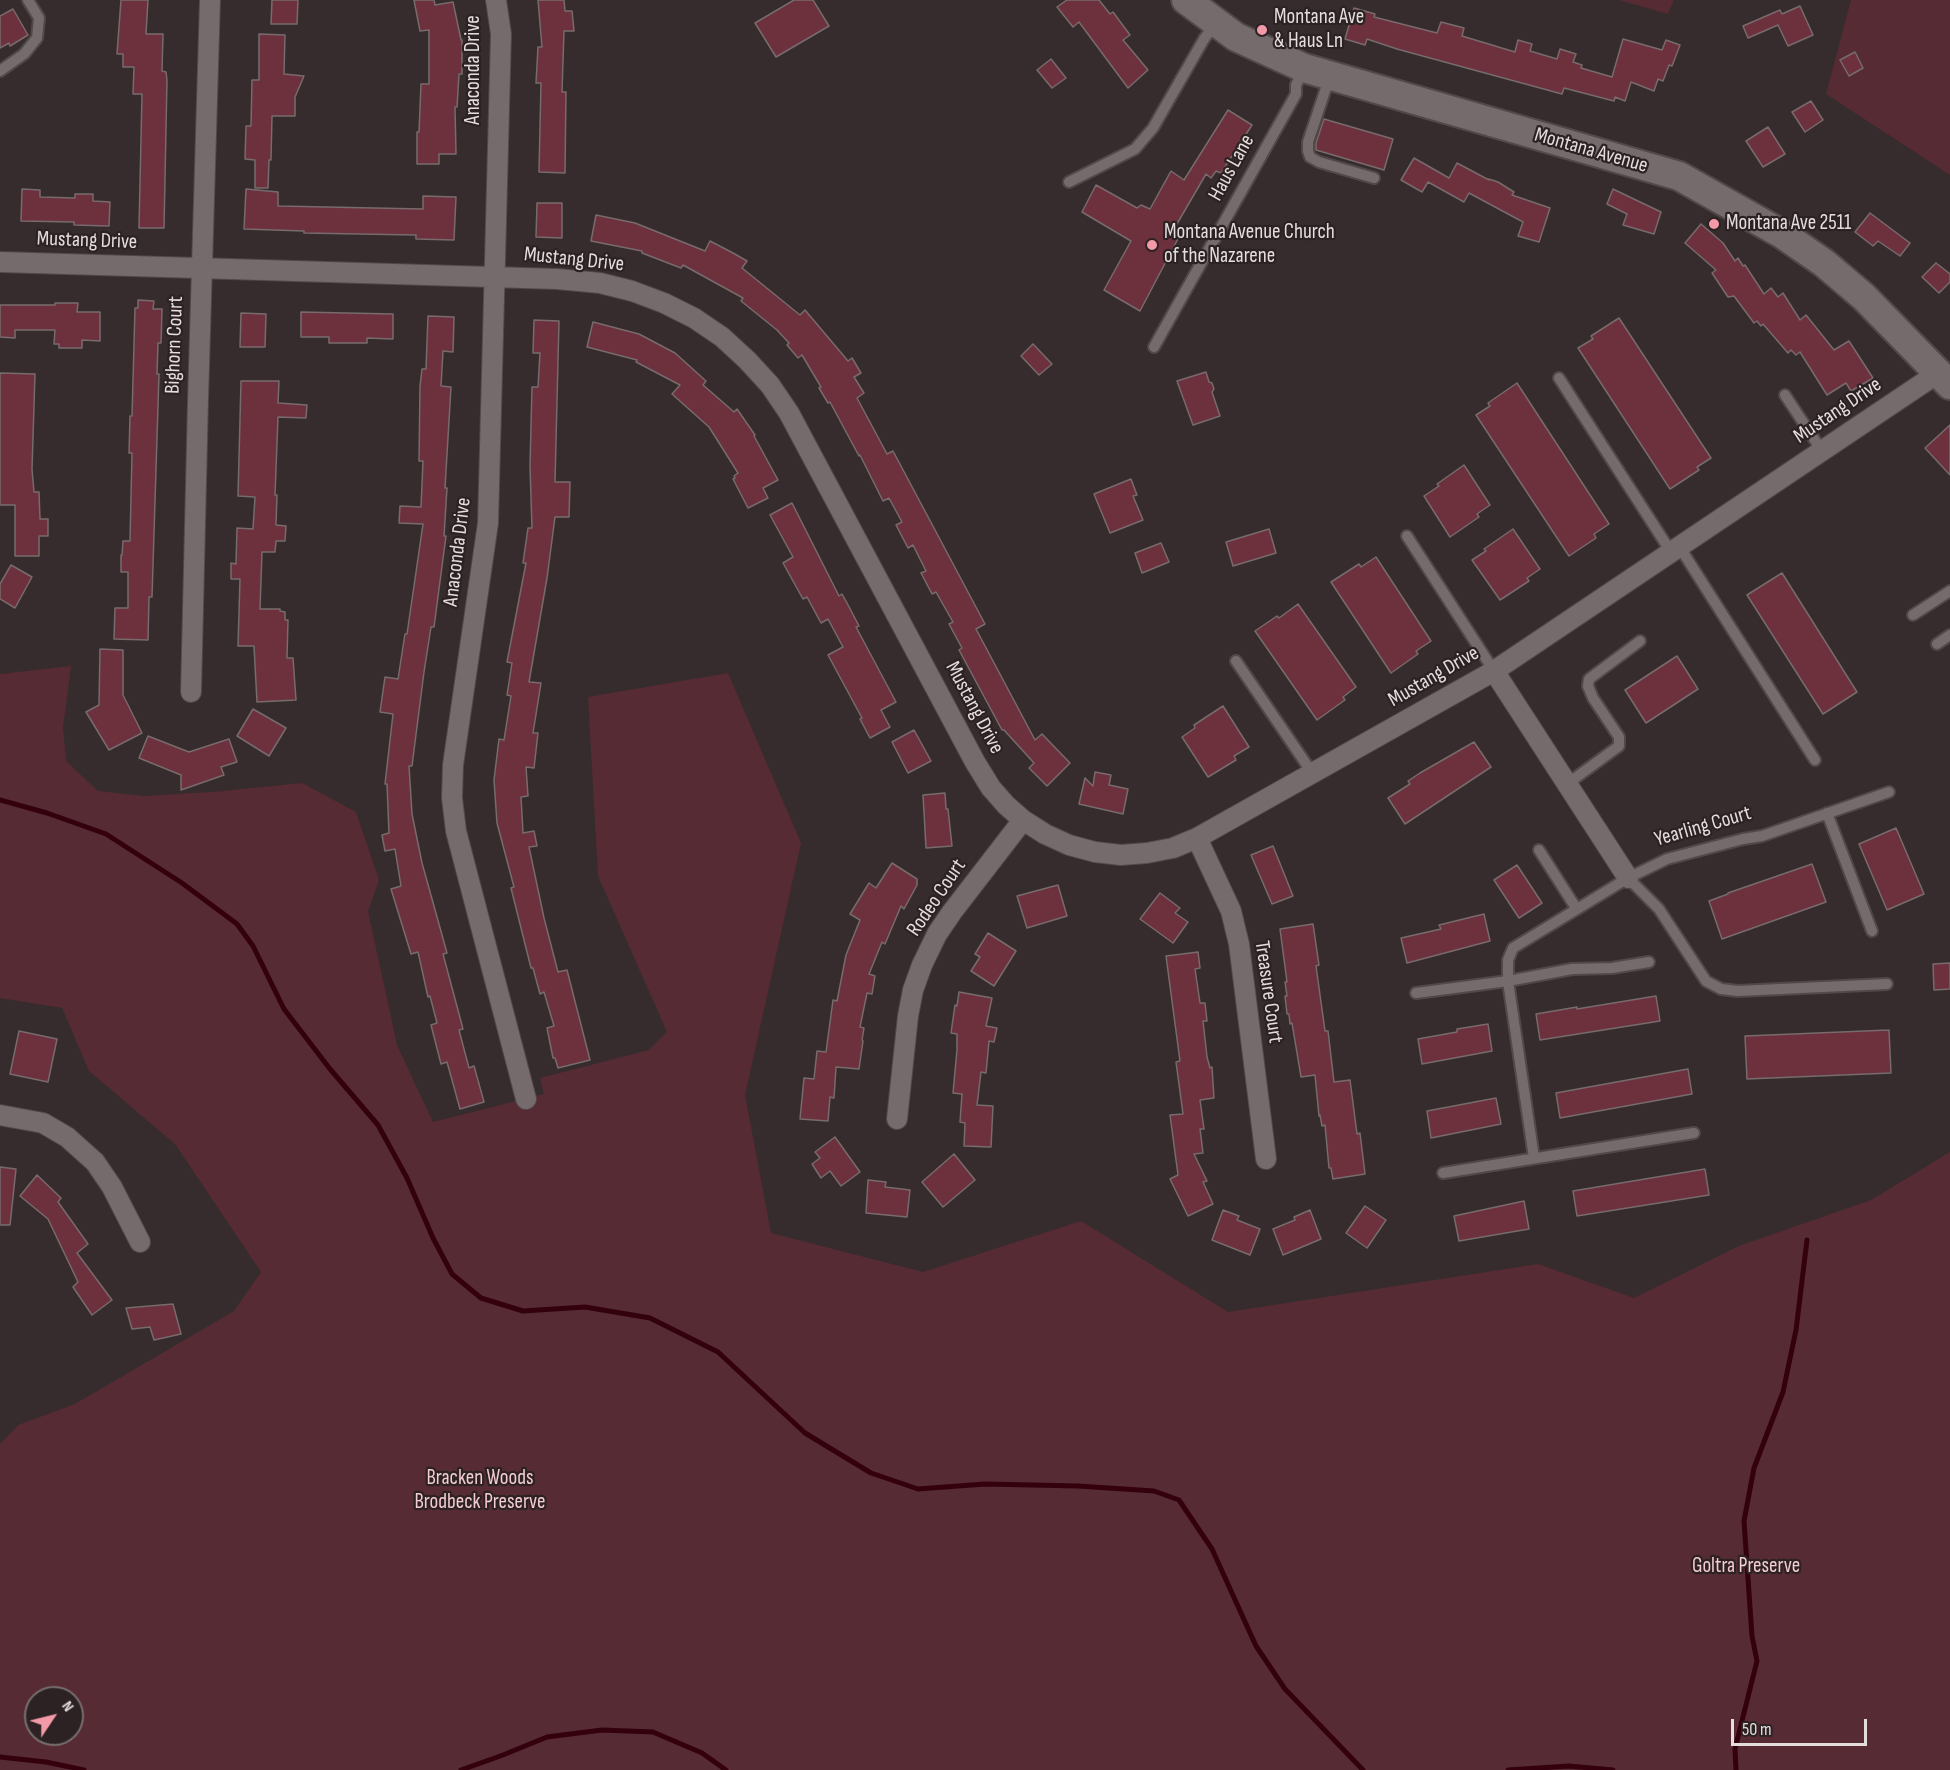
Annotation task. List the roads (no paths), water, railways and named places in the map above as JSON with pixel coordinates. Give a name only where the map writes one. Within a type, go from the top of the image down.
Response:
[{"type":"street","name":"Bighorn Court","points":[[191,692],[210,0]]},
{"type":"street","name":"Anaconda Drive","points":[[496,0],[501,34],[488,523],[453,765],[452,798],[456,831],[526,1099]]},
{"type":"street","name":"Montana Avenue","points":[[1186,0],[1236,37],[1317,72],[1679,176],[1782,234],[1824,263],[1864,297],[1944,379]]},
{"type":"street","name":"Mustang Drive","points":[[0,262],[557,279],[600,283],[633,291],[694,318],[747,360],[770,385],[789,413],[991,788],[1023,820],[1045,834],[1070,845],[1112,854],[1147,853],[1173,848],[1197,838],[1494,671],[1822,451],[1944,379]]},
{"type":"street","points":[[1494,671],[1628,878]]},
{"type":"street","name":"Rodeo Court","points":[[897,1119],[908,1016],[913,990],[922,965],[937,934],[952,912],[1023,820]]},
{"type":"street","name":"Treasure Court","points":[[1197,838],[1230,911],[1239,944],[1266,1159]]},
{"type":"street","points":[[0,1115],[43,1123],[68,1137],[95,1162],[112,1187],[140,1242]]},
{"type":"lane","points":[[0,71],[24,54],[37,38],[39,18],[28,0]]},
{"type":"lane","points":[[1070,182],[1135,149],[1153,128],[1204,39],[1216,23]]},
{"type":"lane","points":[[1317,72],[1308,142],[1310,157],[1318,162],[1374,178]]},
{"type":"lane","name":"Haus Lane","points":[[1154,347],[1296,94],[1296,85],[1317,72]]},
{"type":"lane","points":[[1559,378],[1815,760]]},
{"type":"lane","points":[[1785,394],[1822,451]]},
{"type":"lane","points":[[1407,536],[1494,671]]},
{"type":"lane","points":[[1913,615],[1950,591]]},
{"type":"lane","points":[[1937,644],[1950,635]]},
{"type":"lane","points":[[1568,784],[1619,746],[1619,737],[1593,698],[1588,686],[1589,679],[1640,641]]},
{"type":"lane","points":[[1236,661],[1312,774]]},
{"type":"lane","name":"Yearling Court","points":[[1534,1158],[1508,981],[1508,960],[1513,948],[1576,908],[1667,859],[1762,836],[1889,792]]},
{"type":"lane","points":[[1827,813],[1872,931]]},
{"type":"lane","points":[[1539,850],[1576,908]]},
{"type":"lane","points":[[1628,878],[1659,909],[1706,981],[1721,989],[1738,991],[1887,984]]},
{"type":"lane","points":[[1416,993],[1508,981],[1572,969],[1612,968],[1649,962]]},
{"type":"lane","points":[[1443,1173],[1694,1133]]},
{"type":"waterway","points":[[0,800],[47,813],[106,834],[182,883],[237,924],[253,946],[284,1009],[330,1069],[378,1125],[407,1178],[433,1238],[452,1274],[481,1298],[523,1311],[585,1307],[650,1318],[718,1352],[805,1433],[871,1473],[918,1489],[985,1484],[1078,1486],[1154,1491],[1179,1500],[1212,1549],[1256,1646],[1285,1689],[1363,1770]]},
{"type":"waterway","points":[[1736,1770],[1735,1749],[1757,1661],[1752,1636],[1744,1521],[1754,1468],[1783,1392],[1796,1330],[1807,1240]]},
{"type":"waterway","points":[[461,1770],[547,1737],[602,1730],[653,1732],[702,1753],[726,1770]]},
{"type":"waterway","points":[[0,1757],[46,1762],[84,1770]]},
{"type":"waterway","points":[[1508,1770],[1569,1766],[1613,1770]]},
{"type":"place","name":"Montana Ave & Haus Ln","points":[[1262,30]]},
{"type":"place","name":"Montana Ave 2511","points":[[1714,224]]},
{"type":"place","name":"Montana Avenue Church of the Nazarene","points":[[1152,245]]},
{"type":"park label","name":"Bracken Woods Brodbeck Preserve","points":[[480,1491]]},
{"type":"park label","name":"Goltra Preserve","points":[[1746,1567]]}]
